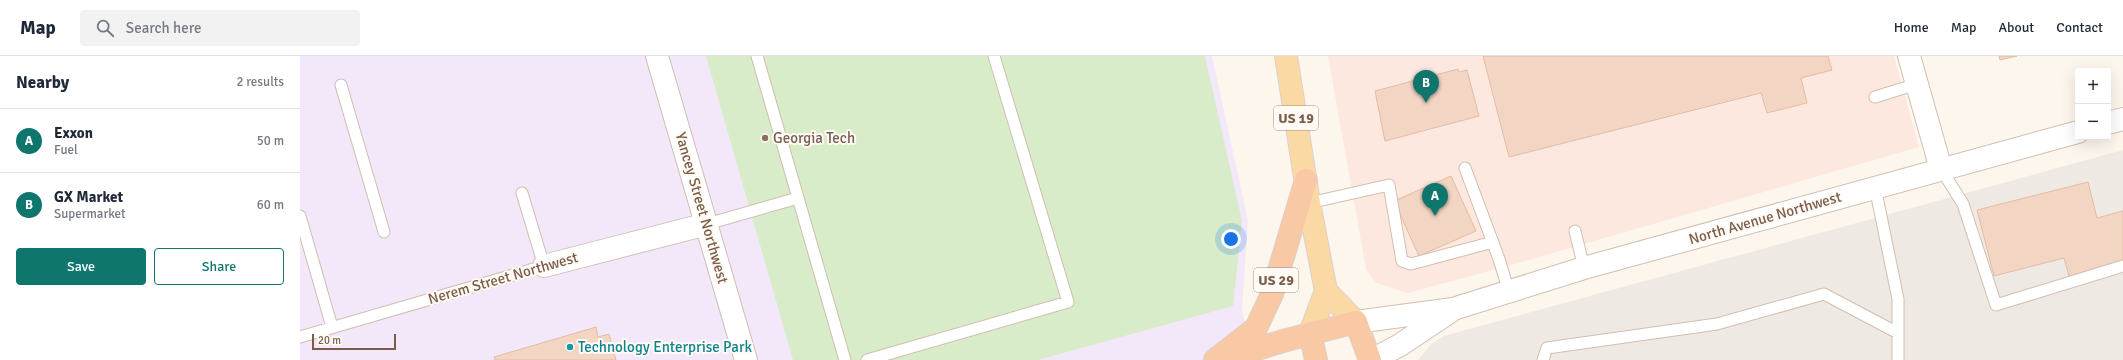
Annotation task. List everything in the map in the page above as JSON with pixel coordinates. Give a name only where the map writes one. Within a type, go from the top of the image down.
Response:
[{"type":"highway","name":"US 29","points":[[1215,360],[1256,328],[1265,312],[1272,294],[1306,180]]},
{"type":"highway","name":"North Avenue Northwest","points":[[1221,360],[1310,333],[1356,322]]},
{"type":"highway","points":[[1356,322],[1371,360]]},
{"type":"highway","points":[[1310,333],[1316,360]]},
{"type":"main road","name":"US 19","points":[[1286,56],[1309,203],[1326,291]]},
{"type":"main road","points":[[1310,333],[1326,291],[1356,322]]},
{"type":"street","name":"Yancey Street Northwest","points":[[657,56],[746,360]]},
{"type":"street","points":[[1909,56],[1940,169]]},
{"type":"street","points":[[2111,122],[2123,119]]},
{"type":"street","name":"North Avenue Northwest","points":[[1356,322],[1453,309],[1584,268],[2075,133]]},
{"type":"street","name":"Nerem Street Northwest","points":[[544,266],[707,224]]},
{"type":"street","name":"North Avenue Northwest","points":[[1371,360],[1400,345],[1453,309]]},
{"type":"lane","points":[[758,56],[845,360]]},
{"type":"lane","points":[[867,360],[1068,302],[994,56]]},
{"type":"lane","points":[[341,84],[384,232]]},
{"type":"lane","points":[[1875,97],[1917,84]]},
{"type":"lane","points":[[1465,168],[1493,242],[1509,292]]},
{"type":"lane","points":[[1940,169],[1963,204],[1996,306],[2123,266]]},
{"type":"lane","points":[[1309,203],[1389,185],[1402,261],[1411,264],[1493,242]]},
{"type":"lane","points":[[1875,187],[1898,299],[1898,360]]},
{"type":"lane","points":[[522,193],[544,266]]},
{"type":"lane","points":[[707,224],[798,198]]},
{"type":"lane","points":[[300,216],[332,327]]},
{"type":"lane","points":[[1576,231],[1584,268]]},
{"type":"lane","name":"Nerem Street Northwest","points":[[300,337],[544,266]]},
{"type":"lane","points":[[1543,360],[1546,348],[1717,324],[1824,294],[1898,333]]},
{"type":"shaded area","name":"Georgia Tech","points":[[300,56],[1212,56],[1248,220],[1242,312],[1257,360],[300,360]]},
{"type":"shaded area","points":[[1328,56],[1894,56],[1919,147],[1515,264],[1408,293],[1376,283],[1366,269]]},
{"type":"shaded area","points":[[2123,150],[2123,360],[1418,360],[1431,344],[1444,336]]},
{"type":"green space","points":[[706,56],[1205,56],[1242,221],[1233,306],[1038,360],[793,360]]},
{"type":"building","points":[[1483,56],[1828,56],[1832,70],[1801,78],[1807,103],[1767,113],[1761,93],[1509,157]]},
{"type":"building","points":[[1999,56],[2017,56],[2000,60]]},
{"type":"building","points":[[1458,69],[1459,72],[1467,70],[1479,116],[1385,141],[1375,91]]},
{"type":"building","points":[[1451,176],[1476,231],[1419,256],[1394,201]]},
{"type":"building","points":[[2088,182],[2097,218],[2123,211],[2123,263],[2069,276],[2064,258],[1994,276],[1977,210]]},
{"type":"building","name":"Technology Enterprise Park","points":[[596,327],[598,337],[609,334],[616,360],[495,360],[494,357]]},
{"type":"place","name":"GX Market","points":[[1426,103]]},
{"type":"place","name":"Georgia Tech","points":[[765,138]]},
{"type":"place","name":"Exxon","points":[[1435,216]]},
{"type":"place","name":"Technology Enterprise Park","points":[[570,347]]}]
